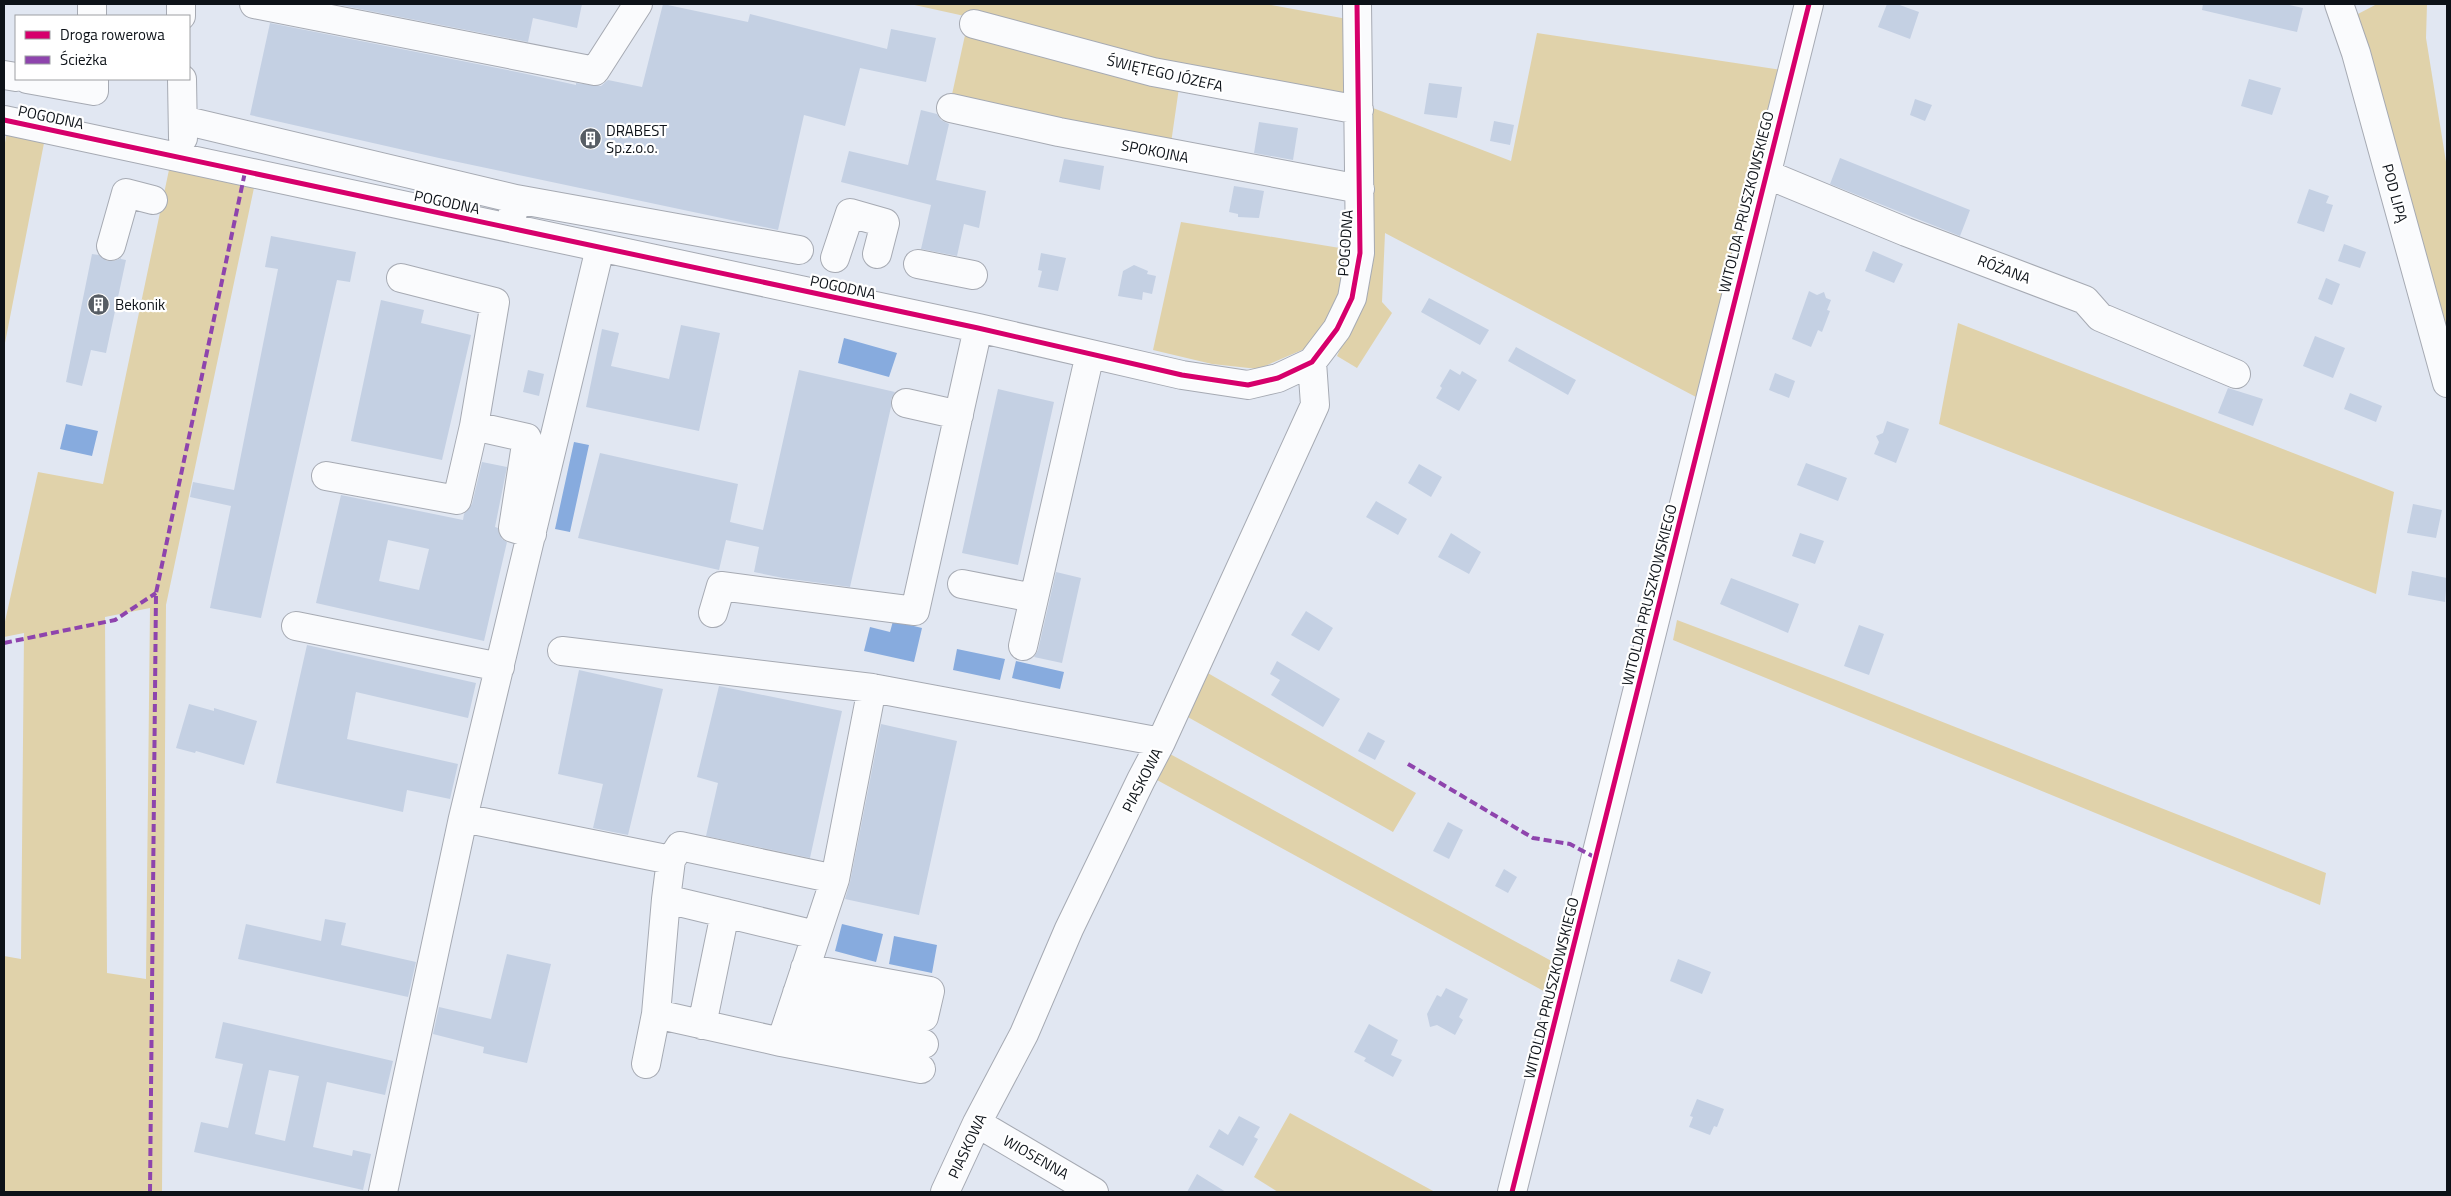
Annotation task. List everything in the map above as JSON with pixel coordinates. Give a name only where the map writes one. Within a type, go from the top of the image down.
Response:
[{"type":"street","points":[[265,5],[595,70],[638,4]]},
{"type":"street","name":"POGODNA","points":[[4,120],[978,328],[1182,375],[1248,385],[1278,378],[1312,362],[1337,329],[1352,298],[1360,253],[1357,4]]},
{"type":"street","name":"WITOLDA PRUSZKOWSKIEGO","points":[[1512,1192],[1809,4]]},
{"type":"street","name":"POD LIPĄ","points":[[2339,4],[2356,54],[2447,383]]},
{"type":"street","name":"ŚWIĘTEGO JÓZEFA","points":[[974,24],[1153,72],[1359,110]]},
{"type":"street","points":[[33,80],[94,90],[94,80]]},
{"type":"street","points":[[182,80],[183,157]]},
{"type":"street","name":"SPOKOJNA","points":[[951,108],[1059,132],[1360,189]]},
{"type":"street","points":[[183,120],[516,199],[799,250]]},
{"type":"street","name":"RÓŻANA","points":[[1766,174],[1906,232],[2085,300],[2100,317],[2236,374]]},
{"type":"street","points":[[111,246],[126,193],[153,200]]},
{"type":"street","points":[[509,228],[516,199]]},
{"type":"street","points":[[835,258],[850,213],[885,223],[877,254]]},
{"type":"street","points":[[383,1192],[463,818],[600,248]]},
{"type":"street","points":[[918,264],[973,275]]},
{"type":"street","points":[[326,476],[457,500],[474,426],[495,302],[401,278]]},
{"type":"street","points":[[714,613],[721,586],[914,611],[978,328]]},
{"type":"street","points":[[1023,646],[1090,354]]},
{"type":"street","name":"PIASKOWA","points":[[945,1192],[977,1122],[1024,1034],[1074,920],[1161,742],[1315,405],[1312,362]]},
{"type":"street","points":[[906,403],[959,414]]},
{"type":"street","points":[[474,426],[527,438],[513,528],[532,534]]},
{"type":"street","points":[[962,584],[1034,598]]},
{"type":"street","points":[[296,626],[500,667]]},
{"type":"street","points":[[562,650],[872,688],[1161,742]]},
{"type":"street","points":[[781,1042],[834,879],[872,688]]},
{"type":"street","points":[[463,818],[671,860]]},
{"type":"street","points":[[646,1064],[656,1014],[671,860],[680,846],[834,879]]},
{"type":"street","points":[[666,899],[816,936]]},
{"type":"street","points":[[702,1024],[725,913]]},
{"type":"street","points":[[656,1014],[781,1042],[923,1057],[797,992]]},
{"type":"street","name":"WIOSENNA","points":[[977,1122],[1094,1192]]},
{"type":"shaded area","points":[[910,4],[1266,4],[1347,19],[1348,99],[1182,67],[1170,150],[951,99],[969,17]]},
{"type":"shaded area","points":[[2377,4],[2427,4],[2426,38],[2447,168],[2447,348],[2356,15]]},
{"type":"shaded area","points":[[1537,33],[1781,70],[1696,397],[1385,233],[1382,302],[1392,313],[1357,368],[1337,356],[1362,302],[1371,257],[1373,108],[1511,161]]},
{"type":"shaded area","points":[[7,130],[45,138],[4,348],[4,149]]},
{"type":"shaded area","points":[[170,165],[255,183],[166,605],[162,1192],[4,1192],[4,956],[21,959],[24,633],[4,637],[4,626],[38,472],[103,484]],"holes":[[[150,608],[146,979],[107,973],[105,617]]]},
{"type":"shaded area","points":[[1181,222],[1352,250],[1339,300],[1309,347],[1258,369],[1212,364],[1153,350]]},
{"type":"shaded area","points":[[1958,323],[2394,492],[2376,594],[1939,424]]},
{"type":"shaded area","points":[[1677,620],[1836,680],[2326,873],[2320,905],[1673,640]]},
{"type":"shaded area","points":[[1206,672],[1416,793],[1393,832],[1186,716]]},
{"type":"shaded area","points":[[1170,754],[1557,964],[1549,994],[1157,780]]},
{"type":"shaded area","points":[[1290,1113],[1435,1192],[1278,1192],[1254,1177]]},
{"type":"water","points":[[844,338],[897,353],[889,377],[838,363]]},
{"type":"water","points":[[66,424],[98,431],[92,456],[60,449]]},
{"type":"water","points":[[574,442],[589,445],[570,532],[555,529]]},
{"type":"water","points":[[893,621],[922,628],[914,662],[864,651],[870,627],[890,632]]},
{"type":"water","points":[[957,649],[1005,659],[1000,680],[953,670]]},
{"type":"water","points":[[1016,661],[1064,672],[1060,689],[1012,678]]},
{"type":"water","points":[[842,924],[883,934],[876,962],[835,951]]},
{"type":"water","points":[[894,936],[937,945],[932,973],[889,964]]},
{"type":"building","points":[[334,4],[582,4],[577,28],[533,18],[528,42]]},
{"type":"building","points":[[663,4],[748,22],[750,14],[887,49],[891,29],[936,38],[926,82],[860,68],[845,126],[804,115],[778,230],[439,158],[250,115],[270,23],[576,85],[576,83],[601,86],[608,80],[642,87]]},
{"type":"building","points":[[1887,4],[1897,4],[1919,12],[1910,39],[1878,27]]},
{"type":"building","points":[[2203,4],[2285,4],[2303,8],[2297,32],[2202,10]]},
{"type":"building","points":[[2249,79],[2281,88],[2272,115],[2241,106]]},
{"type":"building","points":[[1429,83],[1462,87],[1457,118],[1424,114]]},
{"type":"building","points":[[1915,99],[1932,105],[1925,121],[1910,115]]},
{"type":"building","points":[[921,110],[937,114],[941,120],[949,124],[936,180],[986,191],[979,228],[964,224],[957,256],[921,249],[931,205],[841,182],[849,151],[908,165]]},
{"type":"building","points":[[1494,121],[1514,125],[1510,145],[1490,141]]},
{"type":"building","points":[[1259,122],[1298,128],[1293,160],[1254,153]]},
{"type":"building","points":[[1840,158],[1970,210],[1960,236],[1830,184]]},
{"type":"building","points":[[1064,159],[1104,166],[1100,190],[1059,182]]},
{"type":"building","points":[[1234,186],[1264,191],[1259,218],[1238,217],[1238,214],[1229,212]]},
{"type":"building","points":[[2309,189],[2329,196],[2326,203],[2333,205],[2324,232],[2297,223]]},
{"type":"building","points":[[271,236],[356,252],[350,282],[337,280],[261,618],[210,608],[231,506],[190,497],[193,482],[234,490],[278,269],[265,267]]},
{"type":"building","points":[[2344,244],[2366,252],[2360,268],[2338,261]]},
{"type":"building","points":[[1873,251],[1903,264],[1894,283],[1865,271]]},
{"type":"building","points":[[1041,253],[1066,258],[1058,291],[1038,287],[1042,271],[1038,270]]},
{"type":"building","name":"Bekonik","points":[[92,254],[99,255],[107,261],[121,258],[126,260],[106,353],[91,350],[82,386],[66,382]]},
{"type":"building","points":[[1134,265],[1148,271],[1147,274],[1156,276],[1152,294],[1143,292],[1142,300],[1118,296],[1123,271]]},
{"type":"building","points":[[2326,278],[2340,284],[2332,305],[2318,299]]},
{"type":"building","points":[[1809,291],[1817,295],[1824,292],[1826,298],[1831,300],[1827,310],[1830,311],[1822,332],[1818,330],[1811,347],[1792,339]]},
{"type":"building","points":[[1429,298],[1489,330],[1480,345],[1421,312]]},
{"type":"building","points":[[381,300],[424,310],[421,323],[471,335],[442,460],[351,441]]},
{"type":"building","points":[[681,325],[720,333],[699,431],[586,407],[602,329],[619,333],[611,366],[669,379]]},
{"type":"building","points":[[2315,336],[2345,348],[2333,378],[2303,366]]},
{"type":"building","points":[[1516,347],[1576,380],[1568,395],[1508,361]]},
{"type":"building","points":[[1450,369],[1460,375],[1462,371],[1477,380],[1459,411],[1436,398],[1442,388],[1440,386]]},
{"type":"building","points":[[528,370],[544,374],[539,396],[523,392]]},
{"type":"building","points":[[799,370],[895,392],[891,399],[891,407],[850,587],[754,572],[759,547],[726,540],[719,570],[578,538],[600,453],[738,484],[730,522],[763,530]]},
{"type":"building","points":[[1775,373],[1795,381],[1789,398],[1769,390]]},
{"type":"building","points":[[2228,388],[2263,399],[2253,426],[2218,413]]},
{"type":"building","points":[[998,389],[1054,402],[1018,565],[962,553]]},
{"type":"building","points":[[2350,393],[2382,406],[2376,422],[2344,409]]},
{"type":"building","points":[[1887,421],[1909,429],[1896,463],[1874,454],[1879,442],[1876,436],[1883,433]]},
{"type":"building","points":[[482,462],[507,467],[495,527],[498,528],[502,539],[507,542],[484,641],[316,603],[341,495],[463,520],[464,514],[472,504]],"holes":[[[388,540],[429,549],[419,590],[379,581]]]},
{"type":"building","points":[[1806,463],[1847,478],[1838,501],[1797,485]]},
{"type":"building","points":[[1419,464],[1442,477],[1431,497],[1408,483]]},
{"type":"building","points":[[1376,501],[1407,519],[1398,535],[1366,517]]},
{"type":"building","points":[[2413,504],[2442,510],[2436,538],[2407,533]]},
{"type":"building","points":[[1451,533],[1481,552],[1469,574],[1438,557]]},
{"type":"building","points":[[1800,533],[1824,541],[1815,564],[1792,556]]},
{"type":"building","points":[[2412,571],[2447,578],[2445,602],[2408,595]]},
{"type":"building","points":[[1056,572],[1081,578],[1062,663],[1034,657],[1038,650]]},
{"type":"building","points":[[1731,578],[1799,604],[1788,633],[1720,604]]},
{"type":"building","points":[[1306,611],[1333,628],[1319,651],[1291,635]]},
{"type":"building","points":[[1859,625],[1884,634],[1869,675],[1844,666]]},
{"type":"building","points":[[307,645],[476,683],[468,718],[356,692],[347,739],[458,764],[450,799],[407,790],[403,812],[276,783]]},
{"type":"building","points":[[1277,661],[1340,699],[1323,727],[1271,695],[1280,680],[1270,674]]},
{"type":"building","points":[[579,670],[663,689],[628,835],[593,828],[603,784],[558,774]]},
{"type":"building","points":[[719,686],[842,711],[810,858],[706,836],[718,783],[697,777]]},
{"type":"building","points":[[189,704],[214,711],[214,708],[257,721],[244,765],[196,751],[195,753],[176,748]]},
{"type":"building","points":[[881,724],[957,741],[919,915],[845,899]]},
{"type":"building","points":[[1368,732],[1385,741],[1375,760],[1358,751]]},
{"type":"building","points":[[1448,822],[1463,830],[1449,859],[1433,851]]},
{"type":"building","points":[[1504,869],[1517,877],[1508,893],[1495,886]]},
{"type":"building","points":[[325,919],[346,923],[341,945],[416,962],[408,997],[238,959],[246,924],[321,941]]},
{"type":"building","points":[[507,954],[551,964],[527,1063],[483,1053],[484,1047],[433,1034],[439,1007],[491,1019]]},
{"type":"building","points":[[1678,959],[1711,972],[1702,994],[1670,981]]},
{"type":"building","points":[[1446,988],[1468,999],[1459,1017],[1463,1020],[1455,1035],[1437,1025],[1430,1027],[1427,1014],[1437,995],[1441,997]]},
{"type":"building","points":[[223,1022],[393,1061],[385,1095],[327,1082],[313,1147],[352,1156],[353,1150],[371,1154],[363,1190],[194,1152],[201,1122],[228,1128],[243,1064],[215,1058]],"holes":[[[269,1070],[299,1076],[285,1141],[255,1134]]]},
{"type":"building","points":[[1369,1024],[1398,1040],[1391,1055],[1402,1060],[1393,1077],[1364,1061],[1366,1058],[1354,1052]]},
{"type":"building","points":[[1697,1099],[1724,1109],[1717,1127],[1714,1126],[1710,1135],[1689,1127],[1693,1117],[1690,1116]]},
{"type":"building","points":[[1239,1116],[1260,1127],[1254,1137],[1258,1139],[1243,1166],[1209,1147],[1219,1129],[1228,1135]]},
{"type":"building","points":[[1197,1174],[1226,1192],[1187,1192]]},
{"type":"marked path","points":[[150,1192],[156,593],[245,172]]},
{"type":"marked path","points":[[4,643],[115,620],[156,593]]},
{"type":"marked path","points":[[1408,764],[1533,838],[1570,844],[1596,858]]},
{"type":"cycle path","points":[[4,120],[978,328],[1182,375],[1248,385],[1278,378],[1312,362],[1337,329],[1352,298],[1360,253],[1357,4]]},
{"type":"cycle path","points":[[1512,1192],[1809,4]]},
{"type":"place","name":"DRABEST Sp.z.o.o.","points":[[590,139]]},
{"type":"place","name":"Bekonik","points":[[99,304]]}]
